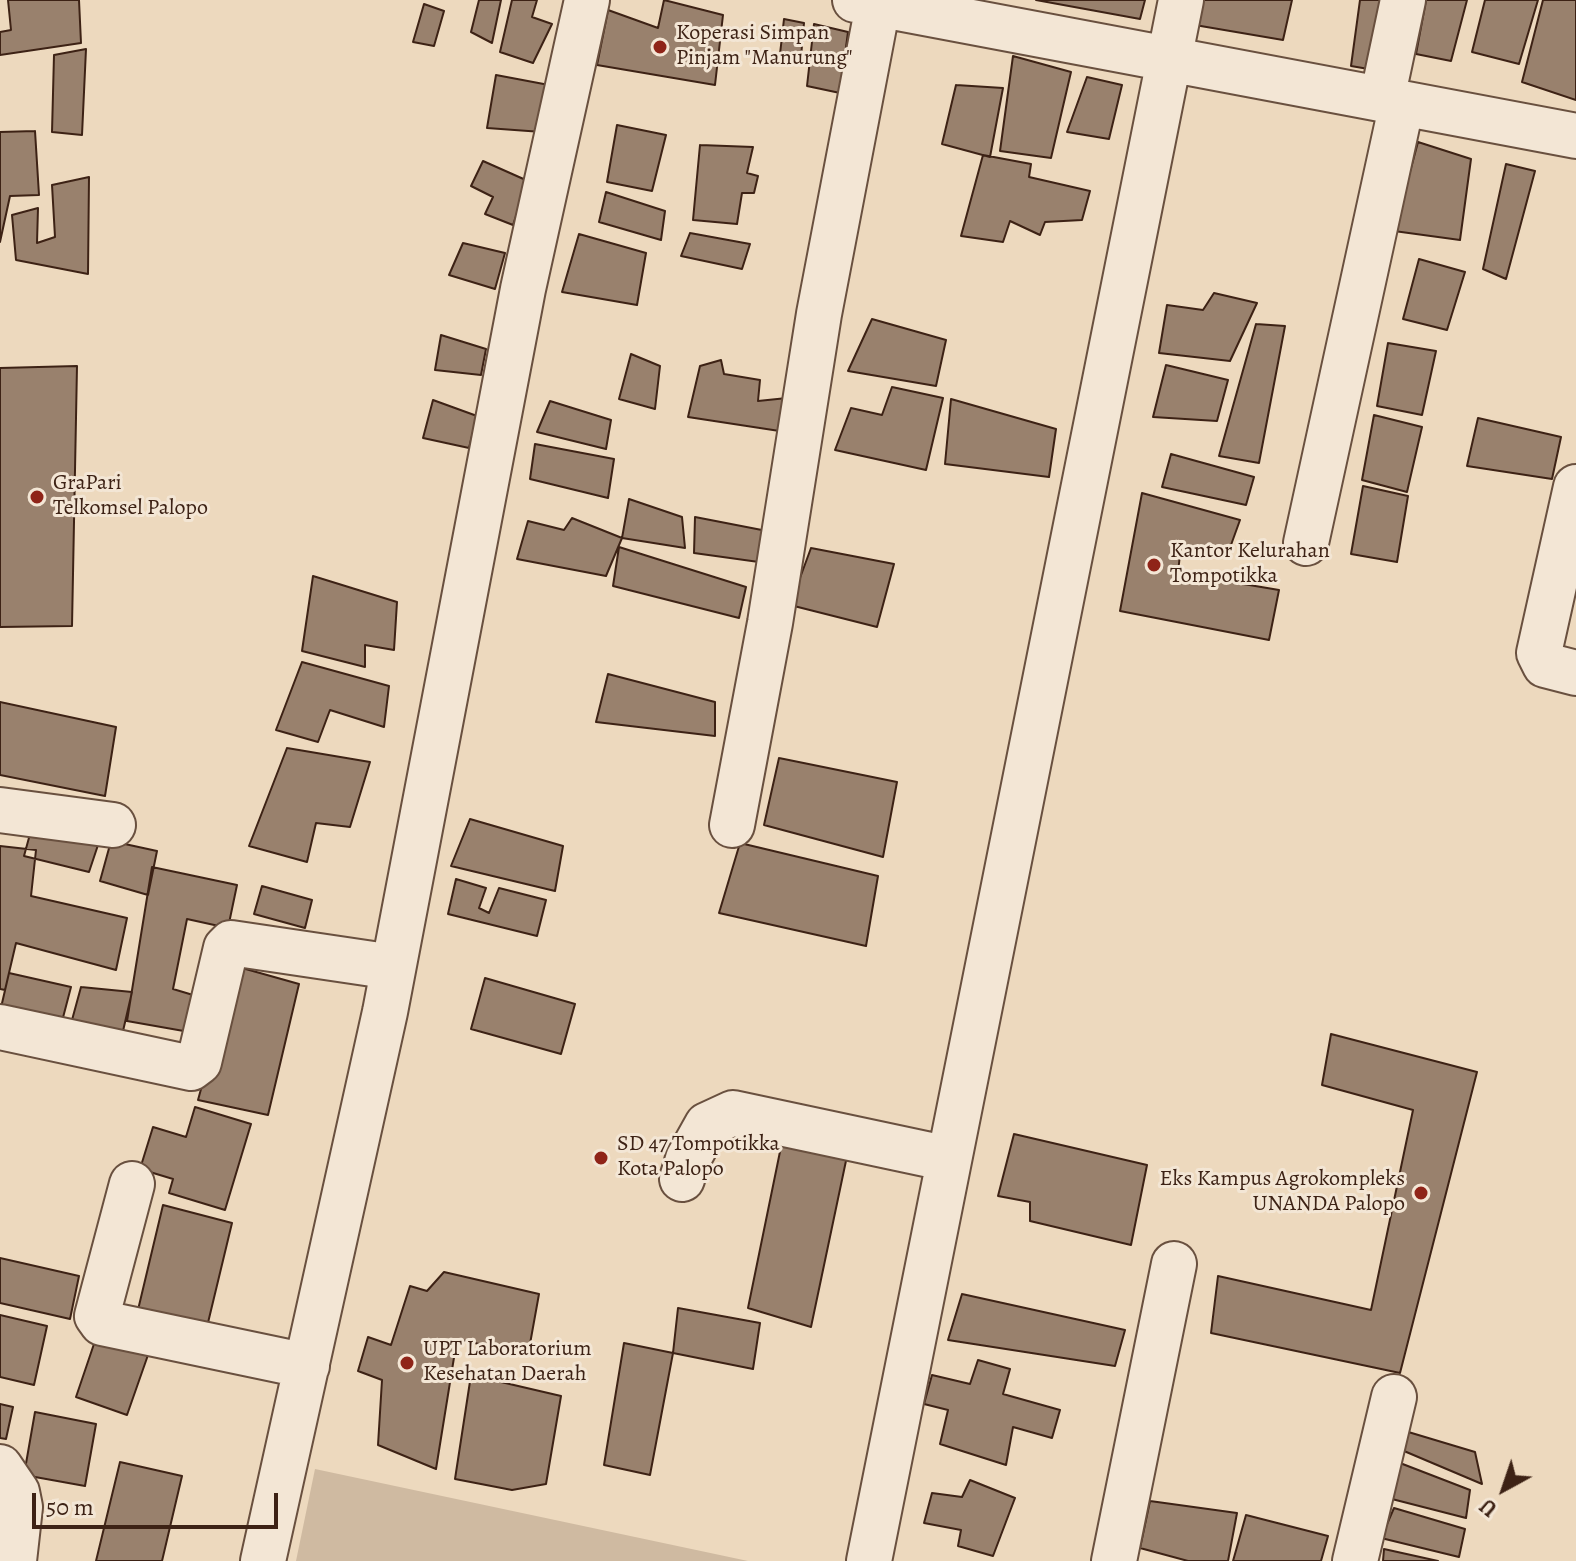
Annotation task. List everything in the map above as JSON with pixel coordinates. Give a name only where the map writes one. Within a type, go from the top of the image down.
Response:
[{"type":"street","points":[[263,1561],[393,967],[523,289],[587,0]]},
{"type":"street","points":[[869,1561],[1172,61],[1181,0]]},
{"type":"street","points":[[1306,543],[1392,101],[1403,0]]},
{"type":"street","points":[[732,825],[770,623],[871,2],[1576,136]]},
{"type":"street","points":[[1576,487],[1539,653],[1545,665],[1576,673]]},
{"type":"street","points":[[0,810],[113,825]]},
{"type":"street","points":[[0,1027],[191,1068],[199,1062],[226,948],[231,943],[393,967]]},
{"type":"street","points":[[682,1179],[688,1159],[707,1125],[733,1113],[949,1159]]},
{"type":"street","points":[[132,1184],[97,1316],[102,1323],[112,1328],[307,1366]]},
{"type":"street","points":[[1114,1561],[1174,1264]]},
{"type":"street","points":[[1355,1561],[1394,1397]]},
{"type":"street","points":[[0,1467],[17,1492],[19,1501],[14,1561]]},
{"type":"shaded area","points":[[315,1469],[748,1561],[296,1561]]},
{"type":"building","points":[[8,0],[79,0],[81,43],[0,55],[0,32],[11,30]]},
{"type":"building","points":[[479,0],[501,0],[492,43],[471,32]]},
{"type":"building","points":[[512,0],[537,0],[532,17],[552,24],[533,63],[500,52]]},
{"type":"building","name":"Koperasi Simpan Pinjam \"Manurung\"","points":[[664,0],[723,15],[715,85],[597,65],[608,10],[658,28]]},
{"type":"building","points":[[1036,0],[1145,0],[1140,19]]},
{"type":"building","points":[[1193,0],[1292,0],[1283,40],[1189,24]]},
{"type":"building","points":[[1360,0],[1396,0],[1380,71],[1351,66]]},
{"type":"building","points":[[1426,0],[1467,0],[1451,61],[1416,54]]},
{"type":"building","points":[[1485,0],[1538,0],[1519,64],[1472,52]]},
{"type":"building","points":[[1543,0],[1576,0],[1576,100],[1522,82]]},
{"type":"building","points":[[424,4],[444,11],[434,46],[413,42]]},
{"type":"building","points":[[784,19],[804,23],[801,57],[780,54]]},
{"type":"building","points":[[814,24],[848,32],[840,93],[807,86]]},
{"type":"building","points":[[86,49],[82,135],[52,132],[54,55]]},
{"type":"building","points":[[1013,56],[1071,72],[1051,158],[1000,151]]},
{"type":"building","points":[[496,75],[549,85],[542,132],[487,128]]},
{"type":"building","points":[[1087,77],[1122,85],[1109,139],[1067,132]]},
{"type":"building","points":[[956,85],[1003,88],[990,157],[942,144]]},
{"type":"building","points":[[617,125],[666,135],[652,191],[607,182]]},
{"type":"building","points":[[35,131],[39,195],[10,196],[0,242],[0,132]]},
{"type":"building","points":[[1418,142],[1471,159],[1460,240],[1394,231]]},
{"type":"building","points":[[700,145],[753,147],[747,173],[758,176],[754,193],[742,193],[737,224],[693,220]]},
{"type":"building","points":[[983,155],[1031,164],[1029,177],[1090,191],[1082,220],[1045,222],[1040,235],[1010,221],[1003,242],[961,236]]},
{"type":"building","points":[[483,161],[528,181],[513,225],[485,214],[493,197],[471,186]]},
{"type":"building","points":[[1506,164],[1535,171],[1506,279],[1483,269]]},
{"type":"building","points":[[89,177],[88,274],[16,260],[12,215],[38,208],[37,243],[55,237],[52,185]]},
{"type":"building","points":[[606,192],[665,211],[661,240],[599,222]]},
{"type":"building","points":[[690,233],[750,244],[742,269],[681,256]]},
{"type":"building","points":[[579,234],[646,253],[637,305],[562,292]]},
{"type":"building","points":[[463,243],[505,253],[495,289],[449,275]]},
{"type":"building","points":[[1419,259],[1465,272],[1447,330],[1403,319]]},
{"type":"building","points":[[1214,293],[1257,303],[1230,361],[1159,353],[1167,305],[1203,310]]},
{"type":"building","points":[[872,319],[946,340],[936,386],[848,371]]},
{"type":"building","points":[[1256,324],[1285,326],[1259,463],[1219,456]]},
{"type":"building","points":[[441,335],[486,349],[481,375],[435,370]]},
{"type":"building","points":[[1388,343],[1436,351],[1422,415],[1377,406]]},
{"type":"building","points":[[631,354],[660,366],[655,409],[619,399]]},
{"type":"building","points":[[721,360],[724,374],[760,380],[758,401],[787,398],[786,432],[688,417],[700,366]]},
{"type":"building","points":[[1166,365],[1228,380],[1217,421],[1153,417]]},
{"type":"building","name":"GraPari Telkomsel Palopo","points":[[77,366],[72,626],[0,627],[0,368]]},
{"type":"building","points":[[892,387],[943,398],[926,470],[835,450],[851,408],[882,415]]},
{"type":"building","points":[[951,399],[1056,429],[1049,477],[945,464]]},
{"type":"building","points":[[433,400],[477,416],[469,448],[423,438]]},
{"type":"building","points":[[550,401],[611,420],[606,449],[537,432]]},
{"type":"building","points":[[1374,415],[1422,427],[1407,492],[1362,480]]},
{"type":"building","points":[[1478,418],[1561,437],[1552,479],[1467,466]]},
{"type":"building","points":[[535,444],[614,459],[608,498],[530,479]]},
{"type":"building","points":[[1171,454],[1254,477],[1246,505],[1162,487]]},
{"type":"building","points":[[1363,486],[1408,496],[1397,562],[1351,554]]},
{"type":"building","name":"Kantor Kelurahan Tompotikka","points":[[1142,493],[1240,520],[1227,556],[1181,545],[1178,573],[1279,590],[1269,640],[1120,611]]},
{"type":"building","points":[[629,499],[682,517],[685,548],[622,538]]},
{"type":"building","points":[[695,517],[767,531],[766,563],[694,553]]},
{"type":"building","points":[[572,518],[622,538],[606,576],[517,559],[528,521],[564,530]]},
{"type":"building","points":[[619,547],[746,587],[739,618],[613,586]]},
{"type":"building","points":[[811,548],[894,564],[877,627],[790,605]]},
{"type":"building","points":[[313,576],[397,602],[394,650],[365,645],[365,667],[302,651]]},
{"type":"building","points":[[302,662],[389,686],[384,727],[330,710],[318,742],[276,730]]},
{"type":"building","points":[[608,674],[715,702],[715,736],[596,722]]},
{"type":"building","points":[[0,702],[116,727],[105,796],[0,775]]},
{"type":"building","points":[[287,748],[370,762],[350,827],[316,823],[307,862],[249,846]]},
{"type":"building","points":[[779,758],[897,782],[883,857],[764,825]]},
{"type":"building","points":[[470,819],[563,846],[555,891],[451,866]]},
{"type":"building","points":[[33,823],[101,836],[89,872],[24,856]]},
{"type":"building","points":[[111,841],[157,851],[148,895],[100,881]]},
{"type":"building","points":[[740,843],[878,876],[866,946],[719,913]]},
{"type":"building","points":[[0,846],[36,850],[31,896],[127,918],[116,970],[16,943],[5,990],[0,989]]},
{"type":"building","points":[[152,867],[237,885],[228,928],[187,919],[173,989],[203,998],[195,1033],[127,1021]]},
{"type":"building","points":[[456,879],[486,888],[479,908],[489,913],[499,888],[546,900],[537,936],[448,914]]},
{"type":"building","points":[[262,886],[312,900],[305,928],[254,914]]},
{"type":"building","points":[[235,966],[299,984],[268,1115],[198,1100]]},
{"type":"building","points":[[9,973],[71,987],[60,1029],[0,1012]]},
{"type":"building","points":[[485,978],[575,1004],[561,1054],[471,1029]]},
{"type":"building","points":[[81,987],[132,992],[120,1044],[69,1031]]},
{"type":"building","name":"Eks Kampus Agrokompleks UNANDA Palopo","points":[[1331,1034],[1477,1072],[1400,1373],[1211,1333],[1218,1276],[1371,1310],[1413,1110],[1322,1085]]},
{"type":"building","points":[[195,1107],[251,1124],[225,1210],[169,1193],[173,1179],[140,1169],[153,1127],[186,1137]]},
{"type":"building","points":[[1014,1134],[1147,1165],[1131,1245],[1030,1221],[1030,1202],[998,1196]]},
{"type":"building","points":[[783,1137],[847,1156],[811,1327],[748,1308]]},
{"type":"building","points":[[163,1205],[232,1223],[206,1331],[137,1314]]},
{"type":"building","points":[[0,1258],[79,1276],[70,1319],[0,1303]]},
{"type":"building","name":"UPT Laboratorium Kesehatan Daerah","points":[[444,1272],[539,1294],[528,1355],[457,1339],[436,1469],[378,1445],[382,1380],[358,1371],[368,1337],[391,1345],[410,1286],[427,1291]]},
{"type":"building","points":[[962,1294],[1125,1330],[1115,1366],[948,1340]]},
{"type":"building","points":[[678,1308],[760,1323],[753,1369],[673,1353]]},
{"type":"building","points":[[0,1315],[47,1326],[34,1385],[0,1377]]},
{"type":"building","points":[[96,1338],[148,1355],[127,1415],[76,1397]]},
{"type":"building","points":[[624,1343],[673,1353],[650,1475],[604,1465]]},
{"type":"building","points":[[978,1360],[1010,1369],[1003,1394],[1060,1410],[1052,1438],[1013,1427],[1006,1465],[940,1444],[948,1410],[924,1404],[932,1375],[970,1384]]},
{"type":"building","points":[[471,1375],[561,1396],[546,1484],[512,1490],[455,1479]]},
{"type":"building","points":[[0,1404],[13,1407],[6,1439],[0,1438]]},
{"type":"building","points":[[35,1412],[96,1424],[85,1486],[24,1475]]},
{"type":"building","points":[[1405,1431],[1475,1452],[1482,1484],[1404,1451]]},
{"type":"building","points":[[120,1462],[182,1476],[162,1561],[96,1561]]},
{"type":"building","points":[[1400,1463],[1470,1490],[1466,1518],[1388,1498]]},
{"type":"building","points":[[970,1480],[1015,1498],[993,1556],[958,1546],[961,1530],[924,1523],[932,1493],[962,1497]]},
{"type":"building","points":[[1150,1501],[1237,1513],[1228,1561],[1188,1561],[1140,1548]]},
{"type":"building","points":[[1394,1508],[1465,1529],[1459,1557],[1381,1538]]},
{"type":"building","points":[[1246,1515],[1328,1536],[1321,1561],[1233,1561]]},
{"type":"building","points":[[1384,1549],[1438,1561],[1383,1561]]},
{"type":"place","name":"Koperasi Simpan Pinjam \"Manurung\"","points":[[660,47]]},
{"type":"place","name":"GraPari Telkomsel Palopo","points":[[37,497]]},
{"type":"place","name":"Kantor Kelurahan Tompotikka","points":[[1154,565]]},
{"type":"place","name":"SD 47 Tompotikka Kota Palopo","points":[[601,1158]]},
{"type":"place","name":"Eks Kampus Agrokompleks UNANDA Palopo","points":[[1421,1193]]},
{"type":"place","name":"UPT Laboratorium Kesehatan Daerah","points":[[407,1363]]}]
